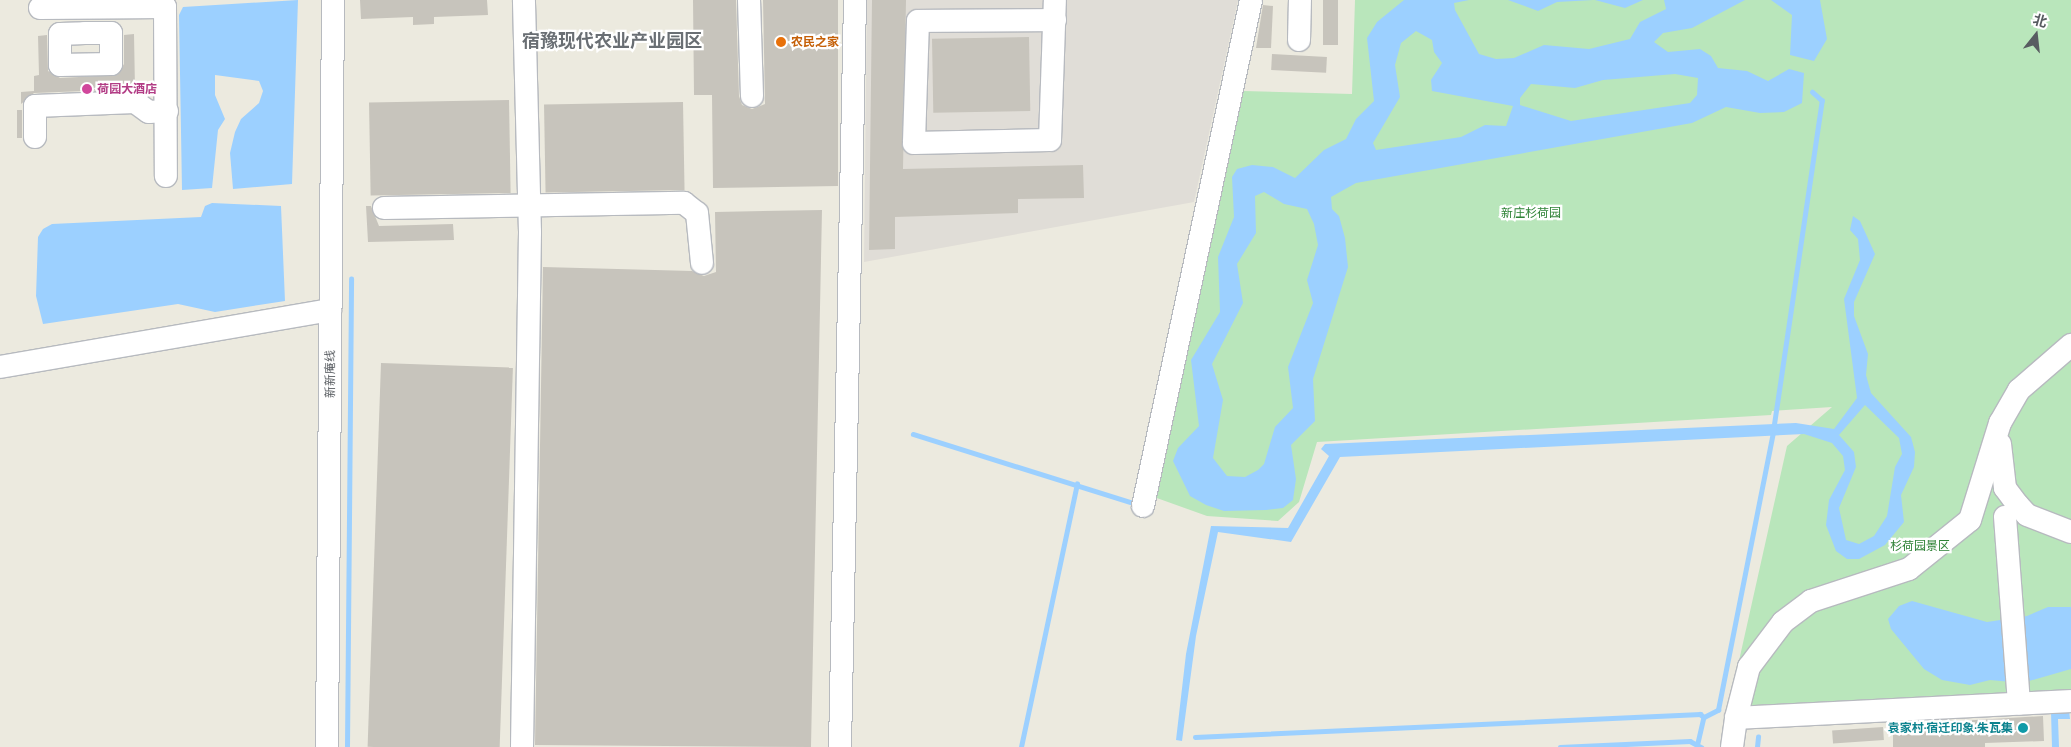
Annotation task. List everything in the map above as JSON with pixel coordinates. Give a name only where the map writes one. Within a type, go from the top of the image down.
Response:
[{"type":"street","name":"新新庵线","points":[[327,747],[332,0]]},
{"type":"street","points":[[522,747],[529,206],[524,0]]},
{"type":"street","points":[[749,0],[752,96]]},
{"type":"street","points":[[840,747],[855,0]]},
{"type":"street","points":[[1143,506],[1251,0]]},
{"type":"street","points":[[1299,40],[1300,0]]},
{"type":"street","points":[[40,8],[84,4],[165,7],[166,176]]},
{"type":"street","points":[[84,4],[85,34]]},
{"type":"street","points":[[1055,10],[1050,140],[914,143],[918,20],[1055,10]]},
{"type":"street","points":[[35,137],[35,106],[135,102],[149,112],[167,111]]},
{"type":"street","points":[[384,208],[684,203],[697,213],[702,263]]},
{"type":"street","points":[[0,367],[330,310]]},
{"type":"street","points":[[1732,747],[1736,718],[1748,667],[1783,622],[1811,601],[1910,569],[1970,520],[2000,423],[2019,390],[2071,345]]},
{"type":"street","points":[[2000,423],[2005,488],[2016,516],[2012,617],[2018,694]]},
{"type":"street","points":[[1970,520],[2016,516],[2071,532]]},
{"type":"street","points":[[1736,718],[2018,694],[2071,701]]},
{"type":"shaded area","points":[[867,0],[1238,0],[1194,202],[864,262]]},
{"type":"green space","points":[[1355,0],[2071,0],[2071,692],[1728,710],[1787,446],[1832,407],[1772,411],[1771,415],[1317,442],[1299,502],[1278,521],[1207,516],[1154,497],[1243,91],[1352,94]]},
{"type":"water","points":[[298,0],[292,184],[233,189],[230,153],[235,132],[241,119],[259,103],[263,91],[259,81],[215,75],[215,95],[225,119],[218,130],[212,188],[182,190],[179,15],[183,7]]},
{"type":"water","points":[[1404,0],[1469,0],[1454,3],[1455,10],[1479,54],[1496,59],[1514,58],[1544,45],[1589,49],[1630,39],[1640,22],[1666,9],[1664,0],[1745,0],[1692,28],[1663,33],[1654,42],[1668,52],[1700,49],[1711,56],[1718,68],[1747,71],[1768,81],[1789,69],[1804,73],[1802,103],[1784,112],[1760,113],[1726,107],[1692,123],[1356,183],[1331,197],[1332,209],[1339,216],[1345,238],[1348,267],[1313,379],[1315,421],[1291,445],[1296,479],[1293,500],[1283,508],[1266,510],[1224,511],[1206,505],[1190,496],[1173,461],[1178,448],[1199,426],[1191,360],[1220,312],[1218,257],[1234,217],[1232,177],[1237,169],[1252,165],[1273,167],[1295,178],[1324,150],[1346,139],[1356,119],[1374,101],[1367,38],[1377,22]],"holes":[[[1416,31],[1432,40],[1434,52],[1442,63],[1431,80],[1432,91],[1513,106],[1506,126],[1485,125],[1461,137],[1376,150],[1373,143],[1400,97],[1395,65],[1401,43]],[[1675,74],[1698,78],[1697,95],[1690,103],[1571,121],[1520,105],[1520,98],[1531,84],[1575,88],[1603,80]],[[1264,192],[1284,204],[1307,209],[1314,224],[1318,245],[1307,280],[1313,303],[1288,367],[1293,408],[1275,427],[1264,464],[1258,470],[1245,477],[1227,476],[1213,458],[1223,400],[1212,364],[1243,303],[1237,264],[1256,233],[1255,196]]]},
{"type":"water","points":[[1508,0],[1593,0],[1557,2],[1538,11]]},
{"type":"water","points":[[1595,0],[1643,0],[1625,8]]},
{"type":"water","points":[[1771,0],[1820,0],[1827,39],[1814,61],[1790,55],[1792,15]]},
{"type":"water","points":[[212,203],[281,206],[285,301],[215,312],[178,304],[43,324],[36,296],[38,237],[43,229],[52,224],[201,217],[205,206]]},
{"type":"water","points":[[1853,216],[1860,221],[1875,254],[1854,302],[1854,316],[1868,354],[1866,375],[1871,393],[1911,437],[1915,452],[1914,467],[1901,495],[1904,522],[1885,545],[1859,559],[1847,559],[1836,551],[1826,525],[1829,500],[1845,470],[1843,456],[1832,443],[1804,434],[1340,457],[1291,542],[1218,532],[1196,636],[1182,741],[1176,740],[1186,654],[1211,526],[1288,528],[1329,456],[1321,449],[1325,444],[1796,423],[1834,429],[1857,398],[1844,299],[1860,260],[1858,239],[1850,230]],"holes":[[[1865,405],[1899,438],[1902,454],[1895,467],[1887,516],[1874,536],[1859,544],[1846,540],[1839,508],[1856,467],[1854,452],[1839,435]]]},
{"type":"water","points":[[1912,601],[1987,622],[2027,616],[2048,607],[2071,607],[2071,669],[2022,683],[1990,680],[1970,685],[1942,680],[1924,669],[1891,629],[1888,619],[1899,606]]},
{"type":"water","points":[[2069,710],[2070,719],[2058,719],[2059,747],[2052,747],[2051,712]]},
{"type":"building","points":[[360,0],[487,0],[488,15],[434,17],[434,24],[413,25],[413,17],[361,19]]},
{"type":"building","points":[[693,0],[736,0],[739,96],[742,105],[752,109],[765,104],[763,0],[838,0],[838,186],[713,188],[712,95],[694,95]]},
{"type":"building","points":[[872,0],[906,0],[903,169],[1083,165],[1084,198],[1018,199],[1018,213],[895,217],[895,249],[869,250]]},
{"type":"building","points":[[1323,0],[1338,0],[1338,45],[1323,45]]},
{"type":"building","points":[[1263,5],[1273,6],[1271,48],[1256,48]]},
{"type":"building","points":[[134,34],[135,89],[34,93],[21,104],[21,92],[34,91],[34,76],[39,75],[38,36],[47,35],[48,71],[60,78],[117,75],[124,64],[124,35]]},
{"type":"building","points":[[1029,37],[1030,111],[933,113],[932,39]]},
{"type":"building","points":[[1272,54],[1327,57],[1326,73],[1271,70]]},
{"type":"building","points":[[509,100],[511,193],[371,195],[369,102]]},
{"type":"building","points":[[683,102],[685,190],[546,192],[544,104]]},
{"type":"building","points":[[17,110],[22,110],[22,138],[17,138]]},
{"type":"building","points":[[366,206],[371,206],[379,226],[453,224],[454,240],[368,242]]},
{"type":"building","points":[[822,210],[811,747],[535,745],[543,267],[692,271],[704,276],[716,272],[715,212]]},
{"type":"building","points":[[381,363],[513,368],[500,747],[368,747]]},
{"type":"building","points":[[2043,716],[2044,741],[1985,743],[1985,747],[1893,747],[1893,728],[1908,727],[1908,724]]},
{"type":"building","points":[[1883,727],[1884,740],[1833,744],[1832,731]]},
{"type":"waterway","points":[[1704,717],[1718,710],[1773,431],[1822,101],[1812,92]]},
{"type":"waterway","points":[[347,747],[351,279]]},
{"type":"waterway","points":[[913,434],[1133,503]]},
{"type":"waterway","points":[[1021,747],[1077,484]]},
{"type":"waterway","points":[[1195,737],[1700,714],[1704,717],[1698,742]]},
{"type":"waterway","points":[[1757,747],[1758,737]]},
{"type":"waterway","points":[[1560,747],[1690,741],[1701,747]]},
{"type":"place","name":"农民之家","points":[[781,42]]},
{"type":"place","name":"荷园大酒店","points":[[87,89]]},
{"type":"place","name":"袁家村·宿迁印象·朱瓦集","points":[[2023,728]]},
{"type":"district","name":"宿豫现代农业产业园区","points":[[612,41]]},
{"type":"park label","name":"新庄杉荷园","points":[[1531,213]]},
{"type":"park label","name":"杉荷园景区","points":[[1920,546]]}]
